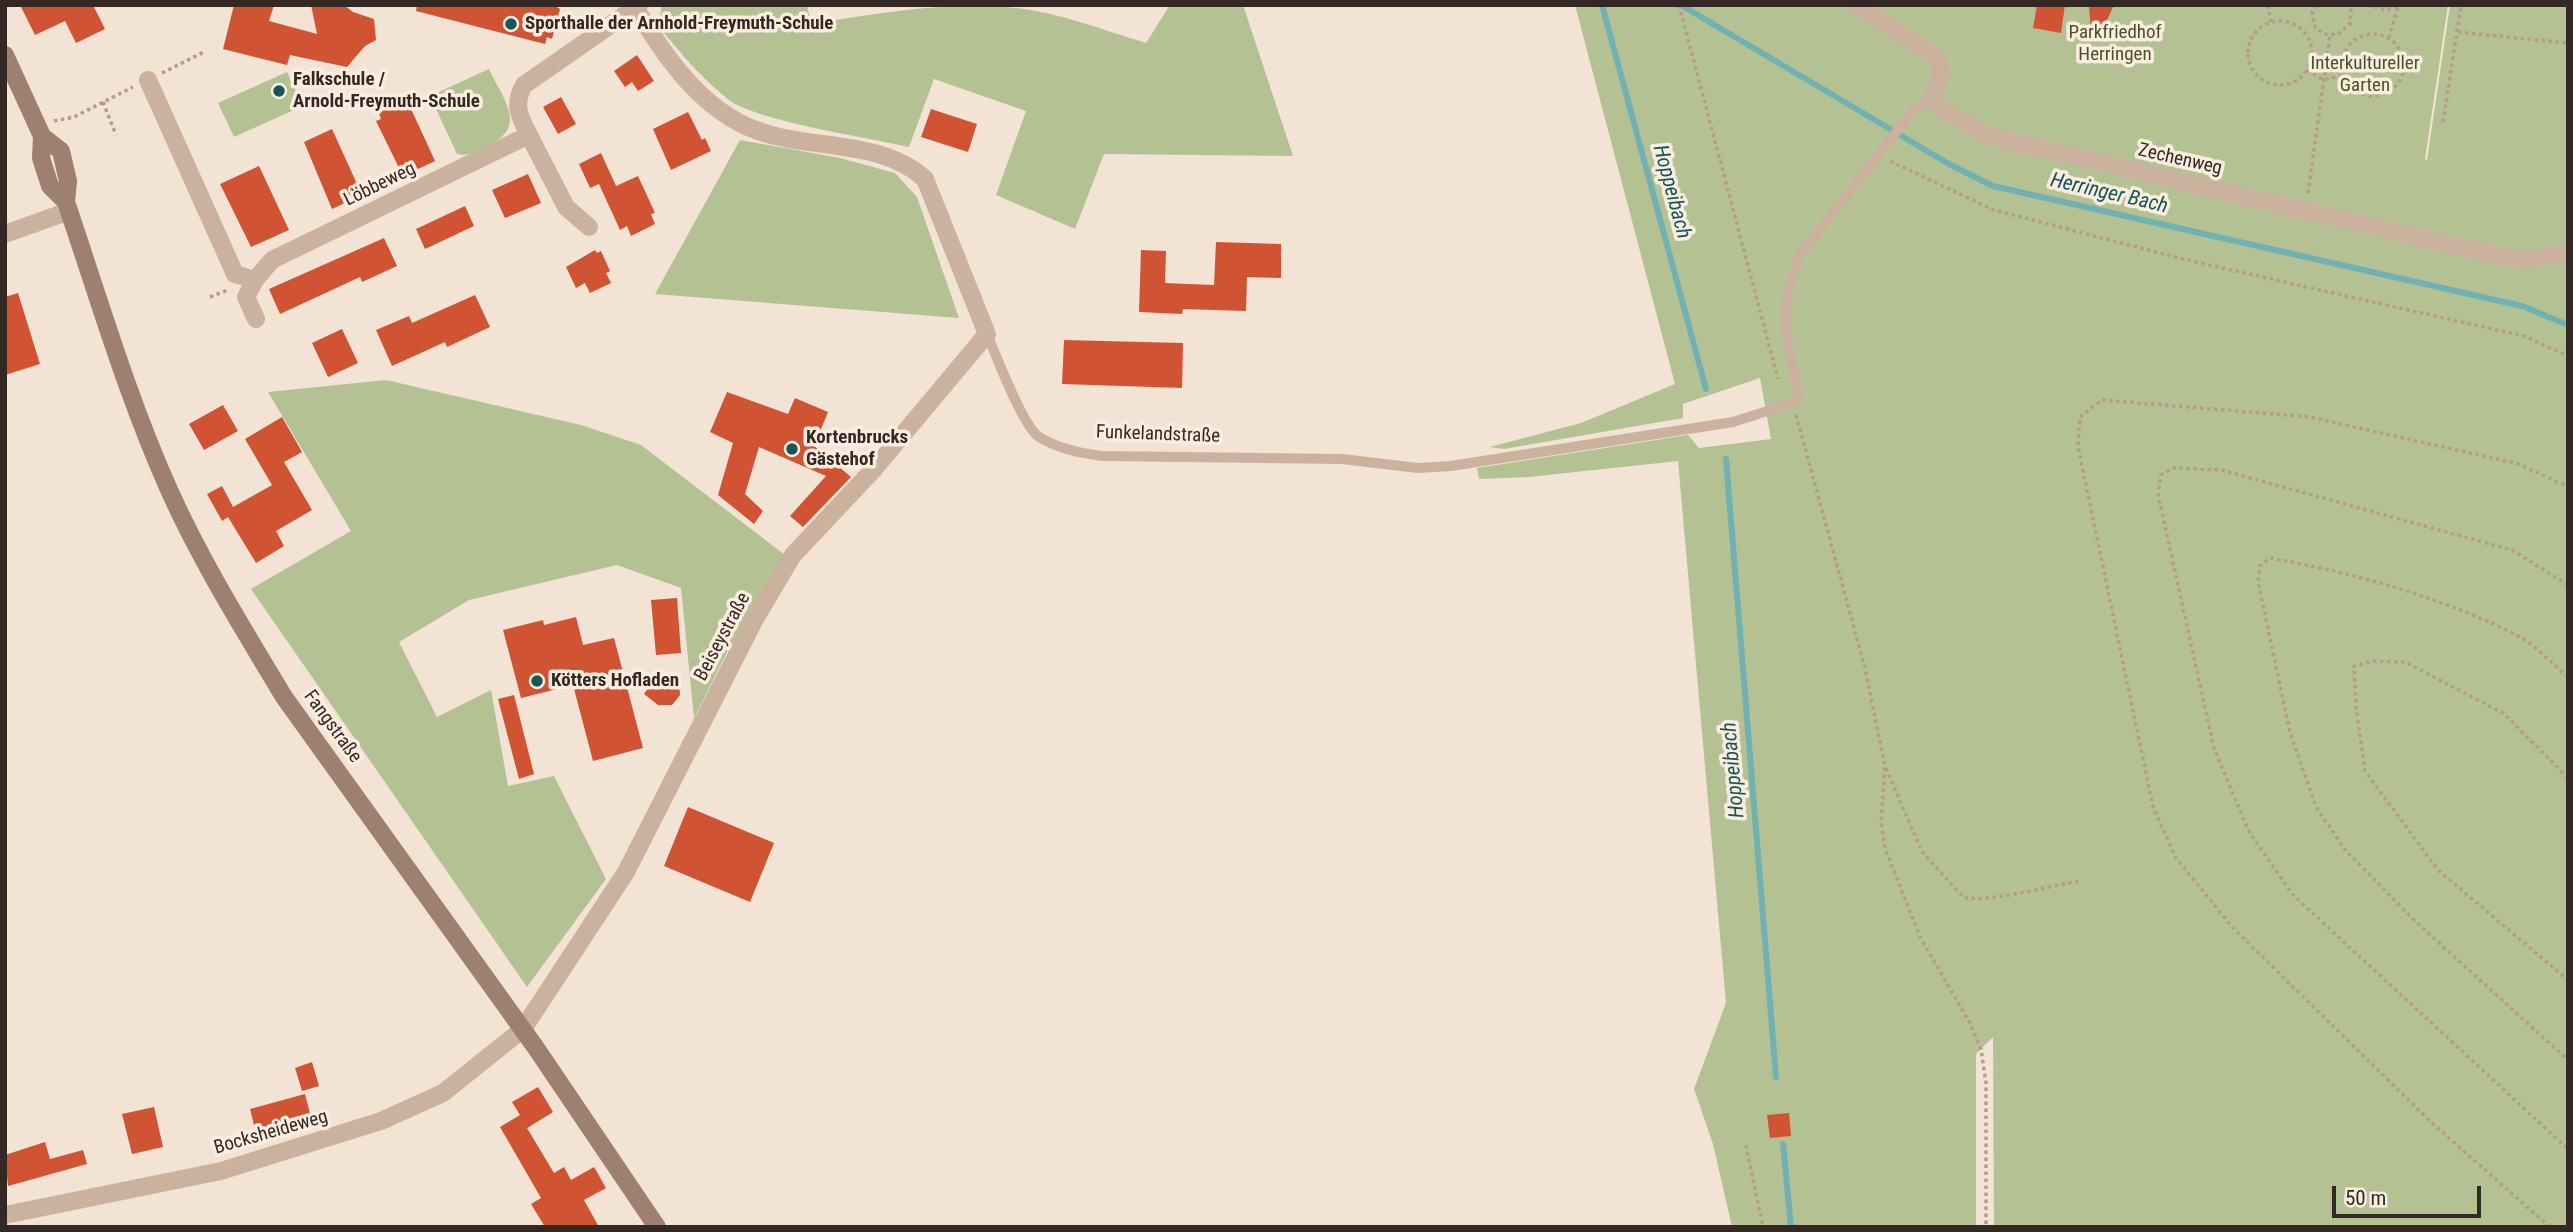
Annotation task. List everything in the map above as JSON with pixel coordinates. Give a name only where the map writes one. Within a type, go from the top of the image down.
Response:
[{"type":"main road","name":"Fangstraße","points":[[5,55],[42,136],[61,151],[68,181],[67,206],[143,428],[171,494],[224,595],[284,696],[523,1029],[657,1227]]},
{"type":"street","points":[[1856,5],[1937,58],[1942,73],[1932,99]]},
{"type":"street","points":[[589,227],[566,207],[517,112],[517,96],[524,85],[636,6]]},
{"type":"street","name":"Funkelandstraße","points":[[636,6],[661,48],[693,86],[719,109],[747,127],[855,149],[911,166],[925,179],[987,334]]},
{"type":"street","points":[[148,79],[235,274],[255,280],[247,296],[256,319]]},
{"type":"street","name":"Zechenweg","points":[[1932,99],[1945,111],[1991,137],[2502,257],[2528,260],[2568,252]]},
{"type":"street","name":"Löbbeweg","points":[[255,280],[272,260],[528,135]]},
{"type":"street","points":[[5,234],[67,206]]},
{"type":"street","name":"Beiseystraße","points":[[523,1029],[626,872],[755,619],[793,555],[874,469],[987,334]]},
{"type":"street","name":"Bocksheideweg","points":[[5,1215],[222,1171],[381,1121],[443,1093],[523,1029]]},
{"type":"lane","points":[[1789,404],[1799,397],[1786,334],[1787,299],[1798,257],[1914,109],[1932,99]]},
{"type":"lane","name":"Funkelandstraße","points":[[987,334],[1021,411],[1037,436],[1071,452],[1102,456],[1342,458],[1418,468],[1451,466],[1733,422],[1789,404]]},
{"type":"path","points":[[1679,5],[1865,668],[1885,766],[1922,852],[1963,897],[1972,900],[2080,881]]},
{"type":"path","points":[[2268,5],[2270,22]]},
{"type":"path","points":[[2316,5],[2312,13],[2315,27],[2330,35],[2344,31],[2352,17],[2347,5]]},
{"type":"path","points":[[2367,5],[2386,10],[2399,6]]},
{"type":"path","points":[[2443,122],[2461,5]]},
{"type":"path","points":[[2389,38],[2399,6]]},
{"type":"path","points":[[2286,21],[2307,34],[2312,54],[2307,70],[2293,82],[2281,85],[2260,78],[2252,67],[2249,46],[2255,33],[2270,22],[2286,21]]},
{"type":"path","points":[[2307,34],[2315,27]]},
{"type":"path","points":[[2344,31],[2352,40]]},
{"type":"path","points":[[2458,32],[2568,43]]},
{"type":"path","points":[[2372,33],[2389,38],[2401,51],[2404,63],[2398,84],[2388,93],[2368,96],[2355,91],[2343,75],[2341,61],[2352,40],[2372,33]]},
{"type":"path","points":[[2306,211],[2330,35]]},
{"type":"path","points":[[2307,70],[2324,80],[2343,75]]},
{"type":"path","points":[[103,102],[116,135]]},
{"type":"path","points":[[1878,154],[1897,166],[1994,210],[2187,260],[2524,336],[2568,356]]},
{"type":"path","points":[[2550,1227],[2424,1116],[2233,928],[2176,858],[2153,807],[2078,447],[2080,417],[2102,400],[2310,417],[2519,464],[2568,487]]},
{"type":"path","points":[[2568,585],[2512,550],[2221,470],[2173,468],[2161,475],[2158,494],[2214,748],[2248,830],[2292,895],[2568,1149]]},
{"type":"path","points":[[2568,677],[2521,637],[2453,607],[2316,566],[2270,558],[2260,566],[2258,582],[2290,732],[2316,807],[2346,850],[2416,922],[2568,1060]]},
{"type":"path","points":[[2568,778],[2503,713],[2405,662],[2373,661],[2354,666],[2356,707],[2365,771],[2438,870],[2568,980]]},
{"type":"path","points":[[1885,766],[1881,823],[1894,877],[1920,937],[1970,1023],[1981,1049],[1986,1083],[1986,1227]]},
{"type":"path","points":[[1746,1145],[1763,1227]]},
{"type":"green space","points":[[662,5],[807,5],[811,24],[932,8],[1005,7],[1059,16],[1146,43],[1170,5],[1243,5],[1293,156],[1104,154],[1075,229],[996,195],[1026,111],[934,79],[909,147],[763,115],[729,100],[692,65],[658,26]]},
{"type":"green space","points":[[1575,5],[2448,5],[2425,159],[2427,160],[2450,5],[2568,5],[2568,1227],[1994,1227],[1993,1037],[1976,1054],[1976,1227],[1732,1227],[1713,1144],[1694,1089],[1726,1003],[1678,461],[1529,477],[1479,479],[1477,468],[1688,435],[1699,448],[1771,439],[1760,378],[1683,404],[1683,418],[1504,449],[1490,447],[1581,423],[1675,384]]},
{"type":"green space","points":[[489,69],[509,112],[507,130],[500,138],[480,150],[457,154],[430,96]]},
{"type":"green space","points":[[287,72],[303,106],[234,137],[218,103]]},
{"type":"green space","points":[[740,140],[840,158],[895,173],[917,197],[959,318],[655,294]]},
{"type":"green space","points":[[386,380],[581,425],[641,445],[789,558],[728,650],[694,718],[681,588],[617,565],[469,600],[399,642],[437,717],[491,690],[508,786],[554,776],[606,879],[527,987],[251,589],[351,531],[268,392]]},
{"type":"building","points":[[20,5],[97,5],[94,7],[105,29],[76,43],[65,21],[35,35]]},
{"type":"building","points":[[234,5],[274,5],[269,21],[317,34],[311,5],[344,5],[353,12],[374,19],[376,40],[365,46],[347,67],[290,55],[287,65],[223,49]]},
{"type":"building","name":"Sporthalle der Arnhold-Freymuth-Schule","points":[[417,5],[554,5],[560,9],[552,39],[547,37],[545,44],[416,11]]},
{"type":"building","points":[[2037,5],[2065,5],[2061,33],[2033,28]]},
{"type":"building","points":[[2089,5],[2114,5],[2107,20],[2091,34]]},
{"type":"building","points":[[637,55],[654,81],[638,91],[632,82],[625,87],[614,71]]},
{"type":"building","points":[[561,97],[576,124],[558,134],[543,107]]},
{"type":"building","points":[[406,98],[435,161],[403,176],[376,121],[381,119],[378,111]]},
{"type":"building","points":[[931,109],[977,124],[968,152],[921,137]]},
{"type":"building","points":[[688,112],[702,140],[705,138],[711,151],[671,170],[653,129]]},
{"type":"building","points":[[332,129],[362,195],[332,209],[304,142]]},
{"type":"building","points":[[601,153],[616,186],[638,176],[655,213],[651,214],[655,224],[631,236],[627,226],[620,230],[599,184],[590,188],[579,164]]},
{"type":"building","points":[[259,166],[289,230],[251,247],[220,184]]},
{"type":"building","points":[[528,174],[541,203],[505,218],[492,190]]},
{"type":"building","points":[[465,206],[474,226],[425,249],[416,229]]},
{"type":"building","points":[[384,238],[397,266],[362,282],[360,277],[280,314],[269,289]]},
{"type":"building","points":[[1216,242],[1281,244],[1281,278],[1247,277],[1246,311],[1183,309],[1182,314],[1139,312],[1141,250],[1166,251],[1165,283],[1214,285]]},
{"type":"building","points":[[595,250],[597,253],[601,251],[610,271],[606,273],[611,283],[590,293],[585,283],[576,288],[566,267]]},
{"type":"building","points":[[18,293],[40,364],[5,375],[5,297]]},
{"type":"building","points":[[475,295],[490,327],[447,347],[445,342],[392,366],[376,330],[409,316],[412,323]]},
{"type":"building","points":[[342,329],[358,363],[328,377],[312,343]]},
{"type":"building","points":[[1064,340],[1183,343],[1182,388],[1062,384]]},
{"type":"building","points":[[727,392],[788,414],[795,398],[828,412],[814,446],[851,477],[803,527],[790,516],[826,476],[759,447],[745,494],[763,511],[754,524],[718,495],[733,443],[710,432]]},
{"type":"building","points":[[223,405],[238,431],[204,450],[189,424]]},
{"type":"building","points":[[282,417],[302,452],[284,462],[312,510],[276,531],[284,546],[256,563],[228,517],[222,521],[207,494],[222,486],[233,507],[272,485],[245,439]]},
{"type":"building","points":[[677,598],[681,653],[656,655],[651,600]]},
{"type":"building","points":[[576,617],[583,645],[614,638],[643,748],[593,761],[573,685],[521,698],[503,630],[543,620],[544,625]]},
{"type":"building","points":[[660,671],[679,684],[680,695],[672,705],[658,705],[644,694]]},
{"type":"building","points":[[514,695],[534,774],[519,779],[498,699]]},
{"type":"building","points":[[688,807],[774,843],[750,902],[664,866]]},
{"type":"building","points":[[312,1062],[319,1086],[302,1091],[295,1068]]},
{"type":"building","points":[[538,1087],[553,1112],[527,1128],[554,1173],[564,1167],[571,1180],[594,1167],[606,1188],[584,1200],[599,1227],[545,1227],[531,1204],[541,1198],[500,1127],[520,1115],[512,1102]]},
{"type":"building","points":[[305,1094],[312,1122],[257,1137],[250,1109]]},
{"type":"building","points":[[154,1107],[163,1147],[132,1154],[122,1114]]},
{"type":"building","points":[[1789,1113],[1791,1136],[1770,1138],[1767,1115]]},
{"type":"building","points":[[45,1142],[50,1159],[83,1150],[87,1164],[8,1186],[5,1155]]},
{"type":"waterway","name":"Hoppeibach","points":[[1602,5],[1706,389]]},
{"type":"waterway","name":"Herringer Bach","points":[[1681,5],[1949,164],[1993,186],[2522,306],[2568,325]]},
{"type":"waterway","name":"Hoppeibach","points":[[1726,459],[1776,1077]]},
{"type":"waterway","name":"Hoppeibach","points":[[1783,1144],[1791,1227]]},
{"type":"place","name":"Sporthalle der Arnhold-Freymuth-Schule","points":[[511,24]]},
{"type":"place","name":"Falkschule / Arnold-Freymuth-Schule","points":[[279,91]]},
{"type":"place","name":"Kortenbrucks Gästehof","points":[[792,449]]},
{"type":"place","name":"Kötters Hofladen","points":[[537,681]]},
{"type":"park label","name":"Parkfriedhof Herringen","points":[[2115,44]]},
{"type":"park label","name":"Interkultureller Garten","points":[[2365,75]]}]
